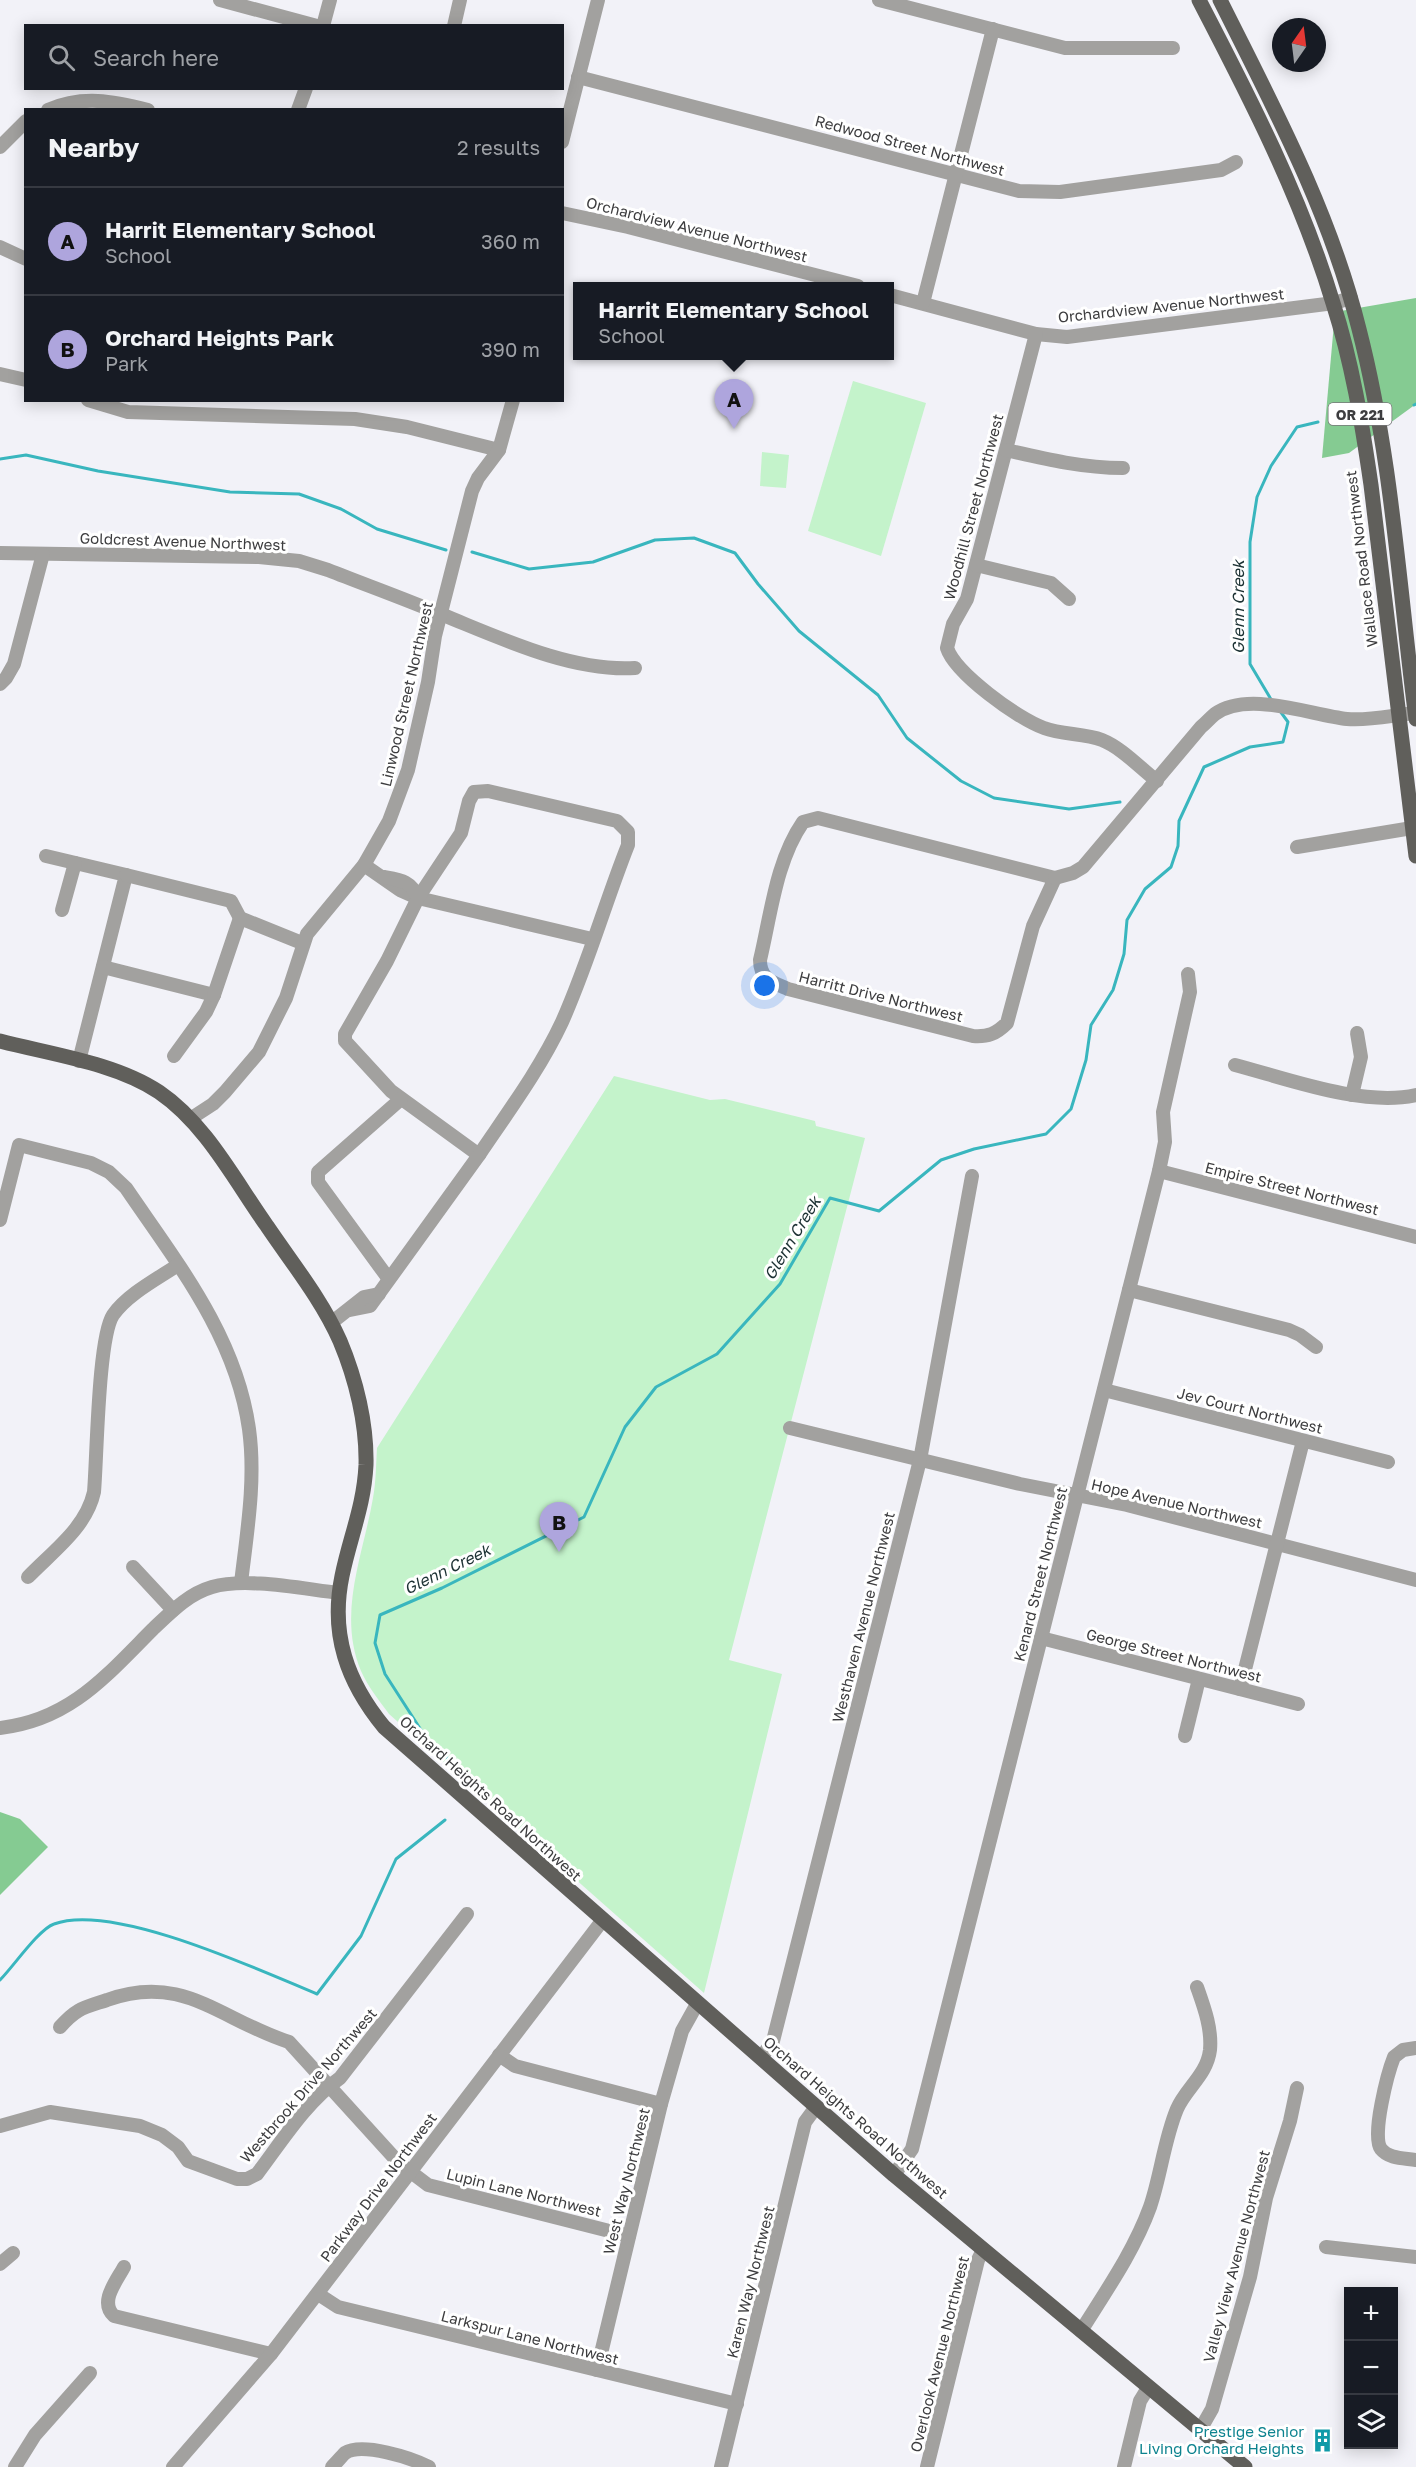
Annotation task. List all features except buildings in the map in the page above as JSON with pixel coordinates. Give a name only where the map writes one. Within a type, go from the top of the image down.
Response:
[{"type":"main road","name":"Wallace Road Northwest","points":[[1199,0],[1299,206],[1334,303],[1362,426],[1416,856]]},
{"type":"main road","name":"OR 221","points":[[1220,0],[1323,215],[1351,298],[1380,424],[1399,557],[1416,715]]},
{"type":"main road","name":"Orchard Heights Road Northwest","points":[[0,1041],[113,1071],[146,1084],[176,1105],[190,1119],[226,1167],[331,1323],[352,1374],[360,1407],[366,1464],[359,1516],[339,1593],[339,1622],[346,1664],[354,1685],[384,1727],[894,2175],[1245,2467]]},
{"type":"street","points":[[220,0],[310,24]]},
{"type":"street","points":[[324,24],[330,0]]},
{"type":"street","points":[[454,24],[460,0]]},
{"type":"street","points":[[564,133],[598,0]]},
{"type":"street","points":[[879,0],[1065,48],[1173,48]]},
{"type":"street","points":[[923,303],[993,29]]},
{"type":"street","name":"Redwood Street Northwest","points":[[578,77],[1019,191],[1042,193],[1221,170],[1236,162]]},
{"type":"street","points":[[299,108],[305,90]]},
{"type":"street","points":[[55,108],[81,100],[100,100],[138,108]]},
{"type":"street","points":[[0,147],[24,124]]},
{"type":"street","name":"Orchardview Avenue Northwest","points":[[564,213],[842,282]]},
{"type":"street","points":[[0,248],[24,259]]},
{"type":"street","name":"Orchardview Avenue Northwest","points":[[894,296],[1036,334],[1067,337],[1334,303],[1351,298]]},
{"type":"street","name":"Woodhill Street Northwest","points":[[1036,334],[967,599],[948,637],[949,655],[958,668],[1029,722],[1054,731],[1103,740],[1157,781]]},
{"type":"street","points":[[0,374],[24,380]]},
{"type":"street","points":[[95,402],[128,412],[382,422],[499,450]]},
{"type":"street","name":"Linwood Street Northwest","points":[[190,1119],[213,1104],[225,1092],[245,1070],[267,1039],[288,991],[303,943],[313,924],[364,865],[389,821],[408,770],[441,614],[472,491],[478,478],[499,450],[512,402]]},
{"type":"street","points":[[1006,450],[1094,468],[1123,468]]},
{"type":"street","name":"Goldcrest Avenue Northwest","points":[[0,553],[259,557],[299,561],[328,570],[497,637],[552,655],[592,666],[615,669],[635,668]]},
{"type":"street","points":[[0,684],[14,664],[43,554]]},
{"type":"street","points":[[976,565],[1051,583],[1069,599]]},
{"type":"street","points":[[1055,878],[1073,873],[1083,867],[1201,727],[1216,713],[1233,707],[1263,705],[1287,707],[1350,719],[1416,715]]},
{"type":"street","points":[[331,1323],[364,1297],[379,1294],[388,1278],[479,1155],[552,1041],[575,990],[628,844],[629,836],[625,827],[617,821],[488,791],[474,792],[460,833],[418,898],[387,961],[345,1034],[345,1041],[371,1071],[401,1099],[479,1155]]},
{"type":"street","name":"Harritt Drive Northwest","points":[[818,818],[1055,878],[1033,926],[1007,1023],[998,1032],[988,1037],[973,1036],[788,989],[766,980],[760,970],[760,960],[784,856],[791,838],[803,822],[818,818]]},
{"type":"street","points":[[1297,847],[1412,828]]},
{"type":"street","points":[[46,856],[231,901],[240,918],[303,943]]},
{"type":"street","points":[[62,910],[75,863]]},
{"type":"street","points":[[364,865],[400,890],[418,898],[592,939]]},
{"type":"street","points":[[79,1062],[126,875]]},
{"type":"street","points":[[174,1056],[206,1012],[240,918]]},
{"type":"street","points":[[103,967],[214,995]]},
{"type":"street","name":"Kenard Street Northwest","points":[[894,2175],[912,2149],[1159,1171],[1165,1142],[1163,1112],[1190,992],[1188,974]]},
{"type":"street","points":[[1352,1095],[1361,1057],[1357,1033]]},
{"type":"street","points":[[1235,1065],[1352,1095],[1381,1099],[1416,1095]]},
{"type":"street","points":[[388,1278],[318,1182],[318,1172],[401,1099]]},
{"type":"street","points":[[0,1220],[19,1145],[91,1163],[109,1172],[126,1188],[178,1264],[207,1308],[223,1342],[233,1366],[249,1429],[251,1496],[241,1583]]},
{"type":"street","name":"Empire Street Northwest","points":[[1159,1171],[1416,1237]]},
{"type":"street","name":"Westhaven Avenue Northwest","points":[[761,2058],[773,2041],[920,1460],[972,1176]]},
{"type":"street","points":[[28,1577],[83,1521],[91,1506],[94,1492],[104,1343],[112,1317],[122,1305],[178,1264]]},
{"type":"street","points":[[1129,1290],[1289,1330],[1316,1347]]},
{"type":"street","name":"Jev Court Northwest","points":[[1104,1390],[1389,1462]]},
{"type":"street","name":"Hope Avenue Northwest","points":[[790,1428],[1077,1496],[1127,1505],[1416,1580]]},
{"type":"street","points":[[1240,1689],[1303,1441]]},
{"type":"street","points":[[133,1567],[173,1610]]},
{"type":"street","points":[[0,1728],[28,1724],[70,1706],[87,1694],[173,1610],[191,1596],[210,1587],[241,1583],[339,1593]]},
{"type":"street","name":"George Street Northwest","points":[[1041,1638],[1298,1704]]},
{"type":"street","points":[[1185,1736],[1199,1679]]},
{"type":"street","name":"Westbrook Drive Northwest","points":[[0,2126],[50,2112],[140,2126],[162,2135],[178,2147],[188,2161],[237,2179],[247,2179],[257,2174],[305,2110],[340,2078],[467,1914]]},
{"type":"street","name":"Parkway Drive Northwest","points":[[173,2467],[271,2355],[602,1920]]},
{"type":"street","points":[[1081,2331],[1133,2247],[1151,2205],[1172,2121],[1179,2106],[1206,2065],[1210,2039],[1204,2006],[1197,1987]]},
{"type":"street","name":"Lupin Lane Northwest","points":[[60,2027],[74,2011],[126,1993],[142,1991],[183,1995],[198,2000],[268,2035],[289,2042],[399,2163],[428,2185],[629,2236]]},
{"type":"street","name":"West Way Northwest","points":[[597,2370],[661,2104],[681,2031],[697,2004]]},
{"type":"street","points":[[1416,2048],[1398,2052],[1394,2057],[1381,2111],[1378,2145],[1388,2154],[1416,2160]]},
{"type":"street","points":[[499,2055],[515,2066],[661,2104]]},
{"type":"street","name":"Valley View Avenue Northwest","points":[[1200,2430],[1212,2409],[1246,2289],[1266,2198],[1290,2121],[1297,2088]]},
{"type":"street","name":"Karen Way Northwest","points":[[721,2467],[805,2122],[816,2107]]},
{"type":"street","points":[[1326,2247],[1416,2257]]},
{"type":"street","name":"Overlook Avenue Northwest","points":[[927,2467],[978,2260],[983,2250]]},
{"type":"street","points":[[0,2264],[13,2253]]},
{"type":"street","points":[[124,2267],[107,2300],[109,2311],[114,2316],[271,2355]]},
{"type":"street","name":"Larkspur Lane Northwest","points":[[318,2294],[338,2307],[737,2404]]},
{"type":"street","points":[[15,2467],[35,2435],[90,2373]]},
{"type":"street","points":[[1124,2467],[1140,2401],[1148,2388]]},
{"type":"street","points":[[332,2467],[346,2452],[358,2449],[414,2459],[429,2467]]},
{"type":"green space","points":[[1416,298],[1416,404],[1349,453],[1322,458],[1335,312]]},
{"type":"green space","points":[[853,381],[926,403],[881,556],[808,531]]},
{"type":"green space","points":[[762,452],[789,455],[786,488],[760,486]]},
{"type":"green space","points":[[614,1076],[710,1100],[725,1099],[815,1121],[816,1126],[865,1138],[729,1660],[782,1674],[704,1993],[389,1714],[361,1671],[354,1649],[351,1628],[354,1584],[374,1492],[377,1448]]},
{"type":"green space","points":[[0,1812],[20,1819],[48,1847],[0,1895]]},
{"type":"waterway","name":"Glenn Creek","points":[[1272,701],[1250,664],[1250,542],[1257,497],[1271,466],[1297,427],[1318,422]]},
{"type":"waterway","points":[[0,459],[26,455],[98,471],[230,492],[299,494],[341,509],[377,529],[446,550]]},
{"type":"waterway","points":[[472,552],[529,569],[593,562],[655,540],[694,538],[735,553],[758,584],[799,631],[878,695],[907,738],[961,781],[994,798],[1069,809],[1120,802]]},
{"type":"waterway","name":"Glenn Creek","points":[[477,1782],[430,1744],[385,1674],[375,1643],[380,1615],[442,1588],[584,1517],[625,1427],[656,1387],[717,1354],[780,1284],[830,1198],[879,1211],[941,1160],[974,1149],[1046,1134],[1071,1109],[1086,1060],[1091,1025],[1113,990],[1124,954],[1127,920],[1145,889],[1171,867],[1178,846],[1179,821],[1204,767],[1250,747],[1283,742],[1288,722],[1280,711]]},
{"type":"waterway","name":"Glenn Creek","points":[[0,1980],[48,1927],[80,1920],[112,1922],[148,1930],[224,1956],[317,1994],[361,1936],[396,1859],[445,1820]]},
{"type":"place","name":"Harrit Elementary School","points":[[734,429]]},
{"type":"place","name":"Orchard Heights Park","points":[[559,1552]]},
{"type":"place","name":"Prestige Senior Living Orchard Heights","points":[[1322,2440]]}]
